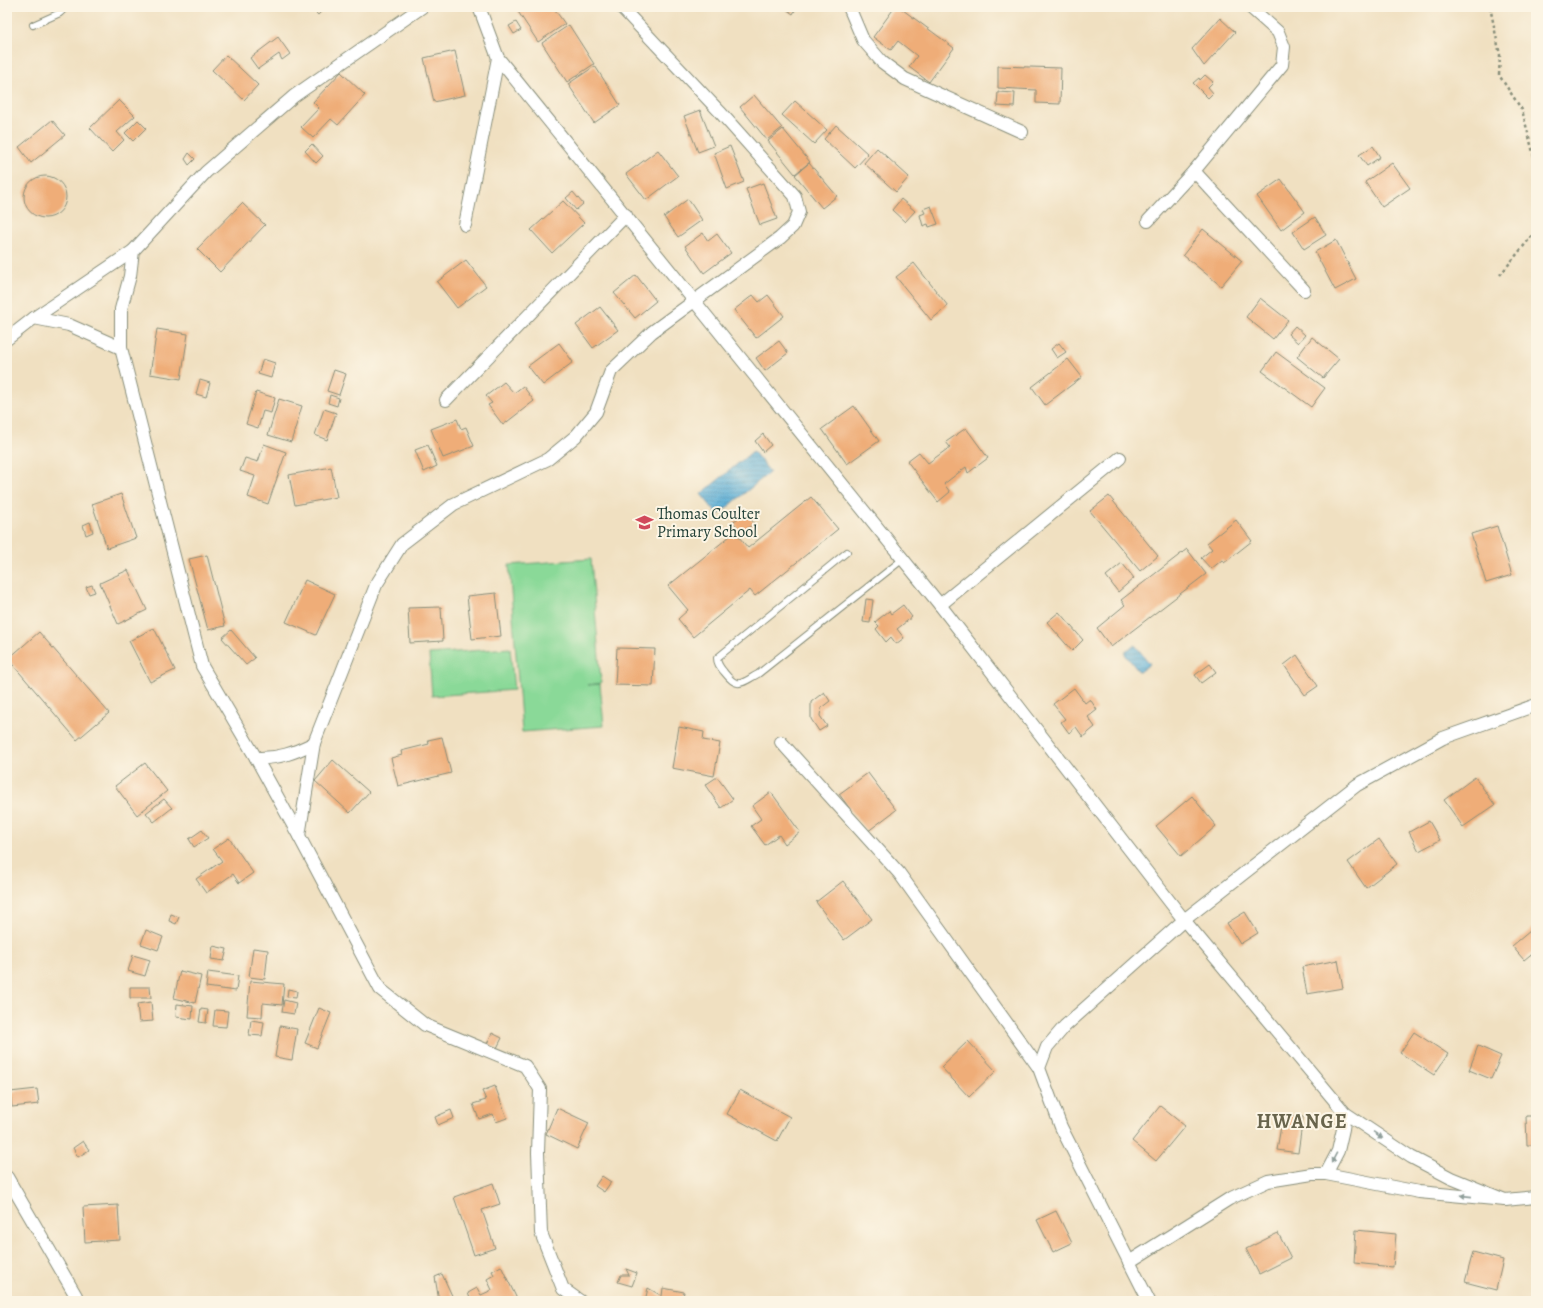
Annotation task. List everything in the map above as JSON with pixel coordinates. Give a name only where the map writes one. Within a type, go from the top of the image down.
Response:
[{"type":"street","points":[[7,339],[34,318],[134,251],[206,172],[294,96],[422,7]]},
{"type":"street","points":[[479,7],[498,58],[940,605],[1184,920],[1345,1113],[1411,1157],[1451,1178],[1505,1200]]},
{"type":"street","points":[[299,836],[314,743],[376,585],[402,544],[454,504],[548,459],[576,436],[596,412],[611,372],[652,332],[780,238],[793,226],[799,212],[795,196],[720,112],[621,7]]},
{"type":"street","points":[[849,7],[863,40],[882,62],[905,79],[1022,132]]},
{"type":"street","points":[[1148,221],[1194,170],[1282,65],[1284,46],[1278,32],[1250,7]]},
{"type":"street","points":[[465,225],[498,58]]},
{"type":"street","points":[[1194,170],[1304,290]]},
{"type":"street","points":[[446,400],[626,215]]},
{"type":"street","points":[[134,251],[130,276],[121,309],[121,348],[202,666],[256,758],[299,836],[380,989],[425,1025],[525,1066],[540,1089],[538,1153],[541,1233],[563,1289],[580,1301]]},
{"type":"street","points":[[34,318],[69,325],[121,348]]},
{"type":"street","points":[[940,605],[1120,458]]},
{"type":"street","points":[[1039,1068],[1047,1047],[1065,1026],[1184,920],[1357,784],[1443,738],[1536,705]]},
{"type":"street","points":[[781,742],[899,874],[1039,1068],[1061,1128],[1149,1301]]},
{"type":"street","points":[[256,758],[268,758],[294,753],[314,743]]},
{"type":"street","points":[[1326,1174],[1338,1151],[1345,1113]]},
{"type":"street","points":[[1129,1262],[1229,1199],[1268,1181],[1312,1174],[1326,1174],[1419,1192],[1505,1200],[1535,1198]]},
{"type":"street","points":[[7,1177],[79,1301]]},
{"type":"lane","points":[[33,25],[60,13],[66,7]]},
{"type":"lane","points":[[847,552],[717,658],[717,664],[732,682],[737,684],[744,682],[758,674],[903,559]]},
{"type":"path","points":[[1490,7],[1500,55],[1499,75],[1522,110],[1536,164]]},
{"type":"path","points":[[1500,275],[1536,231]]},
{"type":"green space","points":[[591,559],[601,683],[588,685],[600,684],[604,726],[522,732],[509,565]]},
{"type":"green space","points":[[510,648],[514,690],[432,696],[429,654]]},
{"type":"water","points":[[753,451],[770,472],[718,515],[701,494]]},
{"type":"water","points":[[1135,645],[1150,664],[1139,672],[1124,653]]},
{"type":"building","points":[[310,7],[326,7],[318,15]]},
{"type":"building","points":[[515,7],[553,7],[565,24],[538,42]]},
{"type":"building","points":[[783,7],[797,7],[793,14]]},
{"type":"building","points":[[895,7],[899,7],[954,48],[929,82],[909,67],[917,56],[898,41],[891,50],[873,37]]},
{"type":"building","points":[[1220,18],[1235,32],[1204,66],[1192,49]]},
{"type":"building","points":[[516,22],[521,30],[514,34],[509,26]]},
{"type":"building","points":[[569,25],[594,64],[567,82],[542,43]]},
{"type":"building","points":[[278,37],[290,54],[282,60],[279,54],[258,69],[250,58]]},
{"type":"building","points":[[455,51],[465,95],[434,102],[424,58]]},
{"type":"building","points":[[226,55],[258,85],[244,100],[212,70]]},
{"type":"building","points":[[595,66],[620,105],[594,123],[568,84]]},
{"type":"building","points":[[998,66],[1061,68],[1060,104],[1036,103],[1036,90],[998,88]]},
{"type":"building","points":[[341,72],[365,95],[338,125],[331,119],[313,138],[301,127],[319,108],[313,102]]},
{"type":"building","points":[[1205,75],[1213,82],[1208,87],[1213,93],[1208,98],[1193,83],[1199,78],[1200,80]]},
{"type":"building","points":[[998,92],[1015,93],[1014,107],[997,106]]},
{"type":"building","points":[[754,95],[782,128],[767,140],[740,107]]},
{"type":"building","points":[[119,100],[135,116],[117,132],[124,140],[112,152],[90,128]]},
{"type":"building","points":[[795,101],[827,130],[814,144],[782,115]]},
{"type":"building","points":[[700,110],[714,146],[698,152],[684,116]]},
{"type":"building","points":[[52,120],[65,135],[31,163],[19,147]]},
{"type":"building","points":[[138,120],[146,128],[133,141],[125,133]]},
{"type":"building","points":[[836,125],[868,154],[855,168],[824,139]]},
{"type":"building","points":[[783,129],[810,162],[795,174],[768,141]]},
{"type":"building","points":[[312,144],[323,156],[316,163],[305,151]]},
{"type":"building","points":[[730,146],[744,182],[727,189],[714,153]]},
{"type":"building","points":[[1373,146],[1380,157],[1367,166],[1359,155]]},
{"type":"building","points":[[877,148],[909,177],[896,192],[864,163]]},
{"type":"building","points":[[658,150],[678,176],[646,200],[626,174]]},
{"type":"building","points":[[189,153],[195,159],[189,165],[185,159]]},
{"type":"building","points":[[809,163],[837,196],[822,208],[795,175]]},
{"type":"building","points":[[1392,163],[1410,188],[1382,207],[1365,182]]},
{"type":"building","points":[[45,176],[60,182],[66,197],[60,212],[45,218],[30,212],[24,197],[30,182]]},
{"type":"building","points":[[1281,179],[1305,212],[1281,230],[1257,196]]},
{"type":"building","points":[[763,183],[777,219],[760,225],[746,189]]},
{"type":"building","points":[[573,192],[583,204],[576,210],[566,198]]},
{"type":"building","points":[[688,199],[702,220],[678,237],[664,217]]},
{"type":"building","points":[[901,199],[915,211],[905,222],[892,210]]},
{"type":"building","points":[[563,201],[584,223],[552,253],[531,230]]},
{"type":"building","points":[[242,203],[265,225],[220,272],[197,249]]},
{"type":"building","points":[[931,206],[938,224],[929,227],[928,224],[923,226],[920,215],[925,213],[923,209]]},
{"type":"building","points":[[1315,217],[1326,235],[1304,249],[1293,232]]},
{"type":"building","points":[[1203,229],[1242,261],[1221,286],[1183,255]]},
{"type":"building","points":[[703,233],[708,241],[717,234],[731,253],[704,273],[685,246]]},
{"type":"building","points":[[1336,240],[1356,279],[1335,290],[1315,252]]},
{"type":"building","points":[[466,260],[486,286],[457,308],[437,282]]},
{"type":"building","points":[[914,263],[948,306],[931,320],[896,277]]},
{"type":"building","points":[[636,275],[656,301],[635,318],[614,293]]},
{"type":"building","points":[[753,295],[759,302],[768,295],[784,316],[756,338],[734,310]]},
{"type":"building","points":[[1260,298],[1288,320],[1273,339],[1246,317]]},
{"type":"building","points":[[600,307],[618,330],[593,348],[576,325]]},
{"type":"building","points":[[1295,326],[1305,335],[1298,343],[1288,334]]},
{"type":"building","points":[[157,329],[188,334],[181,379],[150,374]]},
{"type":"building","points":[[1312,337],[1339,359],[1323,378],[1297,357]]},
{"type":"building","points":[[779,341],[788,353],[765,371],[756,358]]},
{"type":"building","points":[[559,343],[573,362],[543,385],[528,366]]},
{"type":"building","points":[[1059,343],[1066,352],[1057,358],[1051,349]]},
{"type":"building","points":[[1276,352],[1325,388],[1311,407],[1262,371]]},
{"type":"building","points":[[263,359],[275,363],[271,378],[258,374]]},
{"type":"building","points":[[1068,359],[1082,377],[1045,405],[1032,387]]},
{"type":"building","points":[[334,370],[346,374],[339,395],[327,391]]},
{"type":"building","points":[[200,380],[210,383],[206,397],[196,394]]},
{"type":"building","points":[[504,382],[514,393],[523,386],[534,401],[503,425],[488,405],[492,403],[486,396]]},
{"type":"building","points":[[256,392],[275,398],[271,413],[263,411],[258,428],[246,424]]},
{"type":"building","points":[[330,395],[339,398],[337,406],[328,403]]},
{"type":"building","points":[[279,399],[302,406],[291,442],[268,435]]},
{"type":"building","points":[[854,406],[879,441],[847,464],[822,429]]},
{"type":"building","points":[[324,409],[336,413],[327,440],[315,435]]},
{"type":"building","points":[[457,419],[461,429],[466,427],[474,446],[443,458],[431,429]]},
{"type":"building","points":[[966,428],[988,458],[968,473],[966,467],[944,484],[950,492],[938,502],[907,461],[919,452],[928,463],[950,447],[946,442]]},
{"type":"building","points":[[763,434],[771,445],[763,452],[755,441]]},
{"type":"building","points":[[264,444],[286,452],[268,504],[248,497],[255,476],[240,471],[245,458],[258,462]]},
{"type":"building","points":[[428,445],[437,466],[424,472],[415,450]]},
{"type":"building","points":[[331,467],[337,497],[295,505],[289,475]]},
{"type":"building","points":[[121,494],[136,538],[107,548],[92,504]]},
{"type":"building","points":[[1109,496],[1158,556],[1140,571],[1090,511]]},
{"type":"building","points":[[811,497],[838,529],[755,596],[750,590],[693,637],[678,619],[688,610],[668,586],[735,532],[748,548]]},
{"type":"building","points":[[745,512],[754,523],[742,533],[733,522]]},
{"type":"building","points":[[1236,520],[1252,541],[1224,563],[1222,560],[1211,569],[1201,558],[1212,549],[1207,543]]},
{"type":"building","points":[[90,522],[93,532],[86,535],[83,525]]},
{"type":"building","points":[[1497,526],[1512,575],[1486,583],[1471,534]]},
{"type":"building","points":[[1187,549],[1206,574],[1111,647],[1097,628],[1125,605],[1121,600]]},
{"type":"building","points":[[207,555],[225,626],[208,630],[189,559]]},
{"type":"building","points":[[1122,563],[1134,578],[1118,592],[1106,576]]},
{"type":"building","points":[[128,570],[147,610],[118,624],[100,583]]},
{"type":"building","points":[[305,580],[335,594],[316,635],[286,622]]},
{"type":"building","points":[[92,585],[95,592],[89,594],[86,587]]},
{"type":"building","points":[[496,593],[501,636],[472,639],[467,596]]},
{"type":"building","points":[[866,599],[873,600],[870,623],[863,622]]},
{"type":"building","points":[[903,605],[912,617],[897,629],[904,638],[896,644],[891,637],[886,642],[876,629],[879,626],[875,622],[889,611],[891,614]]},
{"type":"building","points":[[441,607],[443,641],[410,643],[408,608]]},
{"type":"building","points":[[1059,612],[1083,640],[1072,651],[1047,622]]},
{"type":"building","points":[[154,628],[175,670],[150,682],[129,641]]},
{"type":"building","points":[[231,630],[255,658],[246,665],[222,638]]},
{"type":"building","points":[[39,632],[109,713],[77,740],[8,659]]},
{"type":"building","points":[[617,648],[655,649],[653,686],[615,685]]},
{"type":"building","points":[[1297,655],[1318,686],[1305,695],[1284,665]]},
{"type":"building","points":[[1210,664],[1216,672],[1201,683],[1195,675]]},
{"type":"building","points":[[1074,688],[1085,703],[1090,699],[1097,710],[1088,717],[1095,727],[1083,737],[1076,727],[1069,733],[1061,722],[1065,719],[1053,704]]},
{"type":"building","points":[[824,692],[830,701],[821,708],[820,716],[827,726],[819,731],[811,719],[811,702]]},
{"type":"building","points":[[679,727],[704,732],[703,740],[720,743],[714,776],[672,768]]},
{"type":"building","points":[[442,737],[451,773],[398,786],[391,758],[402,755],[401,751],[429,744],[428,740]]},
{"type":"building","points":[[333,760],[369,792],[350,813],[315,781]]},
{"type":"building","points":[[145,763],[167,791],[137,815],[115,786]]},
{"type":"building","points":[[868,773],[896,810],[867,832],[839,794]]},
{"type":"building","points":[[717,777],[733,799],[721,808],[705,785]]},
{"type":"building","points":[[1475,777],[1495,805],[1463,827],[1444,800]]},
{"type":"building","points":[[771,792],[800,832],[785,844],[779,835],[765,845],[751,826],[761,819],[752,806]]},
{"type":"building","points":[[1192,796],[1216,826],[1181,856],[1156,826]]},
{"type":"building","points":[[164,799],[172,808],[154,822],[146,813]]},
{"type":"building","points":[[1429,821],[1440,840],[1419,851],[1409,832]]},
{"type":"building","points":[[202,830],[208,838],[194,847],[189,839]]},
{"type":"building","points":[[229,838],[253,873],[239,883],[233,874],[206,893],[196,879],[222,861],[213,849]]},
{"type":"building","points":[[1379,839],[1397,864],[1366,888],[1348,862]]},
{"type":"building","points":[[843,881],[872,919],[844,940],[816,902]]},
{"type":"building","points":[[1245,912],[1258,933],[1240,944],[1227,923]]},
{"type":"building","points":[[171,914],[179,917],[176,924],[169,921]]},
{"type":"building","points":[[1536,926],[1536,952],[1535,951],[1524,960],[1512,946]]},
{"type":"building","points":[[146,930],[163,937],[158,950],[141,944]]},
{"type":"building","points":[[213,946],[227,949],[224,961],[211,959]]},
{"type":"building","points":[[253,948],[268,950],[265,979],[249,977]]},
{"type":"building","points":[[133,955],[150,960],[145,976],[128,971]]},
{"type":"building","points":[[1338,960],[1343,988],[1307,994],[1302,967]]},
{"type":"building","points":[[180,971],[201,976],[195,1003],[174,998]]},
{"type":"building","points":[[208,972],[238,976],[236,991],[206,987]]},
{"type":"building","points":[[250,981],[284,984],[282,1005],[263,1003],[262,1017],[247,1016]]},
{"type":"building","points":[[130,987],[150,987],[151,998],[130,998]]},
{"type":"building","points":[[288,989],[297,991],[296,998],[287,997]]},
{"type":"building","points":[[284,1000],[296,1003],[294,1014],[282,1012]]},
{"type":"building","points":[[151,1002],[153,1021],[139,1022],[137,1004]]},
{"type":"building","points":[[177,1004],[193,1006],[192,1019],[176,1017]]},
{"type":"building","points":[[319,1008],[331,1013],[317,1048],[305,1043]]},
{"type":"building","points":[[201,1009],[208,1010],[206,1023],[199,1022]]},
{"type":"building","points":[[215,1010],[228,1011],[226,1027],[213,1026]]},
{"type":"building","points":[[251,1020],[264,1022],[262,1036],[249,1035]]},
{"type":"building","points":[[280,1026],[297,1029],[292,1060],[275,1057]]},
{"type":"building","points":[[1414,1032],[1448,1054],[1434,1075],[1400,1053]]},
{"type":"building","points":[[492,1033],[502,1038],[497,1048],[487,1044]]},
{"type":"building","points":[[968,1041],[996,1071],[969,1097],[941,1067]]},
{"type":"building","points":[[1478,1046],[1501,1056],[1491,1079],[1469,1070]]},
{"type":"building","points":[[495,1086],[507,1118],[496,1122],[493,1114],[479,1119],[473,1104],[486,1100],[482,1091]]},
{"type":"building","points":[[37,1089],[39,1104],[12,1107],[10,1092]]},
{"type":"building","points":[[740,1090],[790,1117],[777,1141],[727,1114]]},
{"type":"building","points":[[1160,1106],[1185,1126],[1156,1161],[1132,1141]]},
{"type":"building","points":[[557,1108],[589,1123],[577,1149],[546,1134]]},
{"type":"building","points":[[451,1110],[454,1118],[438,1125],[435,1117]]},
{"type":"building","points":[[1283,1114],[1303,1117],[1298,1153],[1277,1150]]},
{"type":"building","points":[[1526,1116],[1536,1116],[1536,1145],[1527,1145]]},
{"type":"building","points":[[83,1141],[89,1150],[78,1157],[73,1148]]},
{"type":"building","points":[[602,1176],[611,1182],[604,1192],[595,1186]]},
{"type":"building","points":[[493,1183],[500,1204],[482,1210],[495,1248],[474,1255],[454,1197]]},
{"type":"building","points":[[118,1205],[120,1240],[85,1242],[83,1207]]},
{"type":"building","points":[[1056,1211],[1072,1243],[1053,1252],[1037,1220]]},
{"type":"building","points":[[1356,1230],[1396,1234],[1393,1267],[1354,1263]]},
{"type":"building","points":[[1278,1233],[1291,1258],[1259,1274],[1246,1249]]},
{"type":"building","points":[[1473,1252],[1503,1260],[1496,1290],[1465,1282]]},
{"type":"building","points":[[501,1266],[518,1301],[471,1301],[468,1293],[477,1288],[481,1295],[492,1290],[487,1279],[494,1275],[492,1271]]},
{"type":"building","points":[[626,1269],[637,1273],[632,1286],[618,1282],[621,1275],[629,1275]]},
{"type":"building","points":[[442,1274],[454,1300],[439,1301],[435,1277]]},
{"type":"building","points":[[648,1288],[662,1296],[663,1288],[684,1292],[682,1301],[645,1301]]},
{"type":"building","points":[[1216,1297],[1219,1301],[1209,1301]]},
{"type":"place","name":"Thomas Coulter Primary School","points":[[644,523]]},
{"type":"district","name":"HWANGE","points":[[1302,1121]]}]
